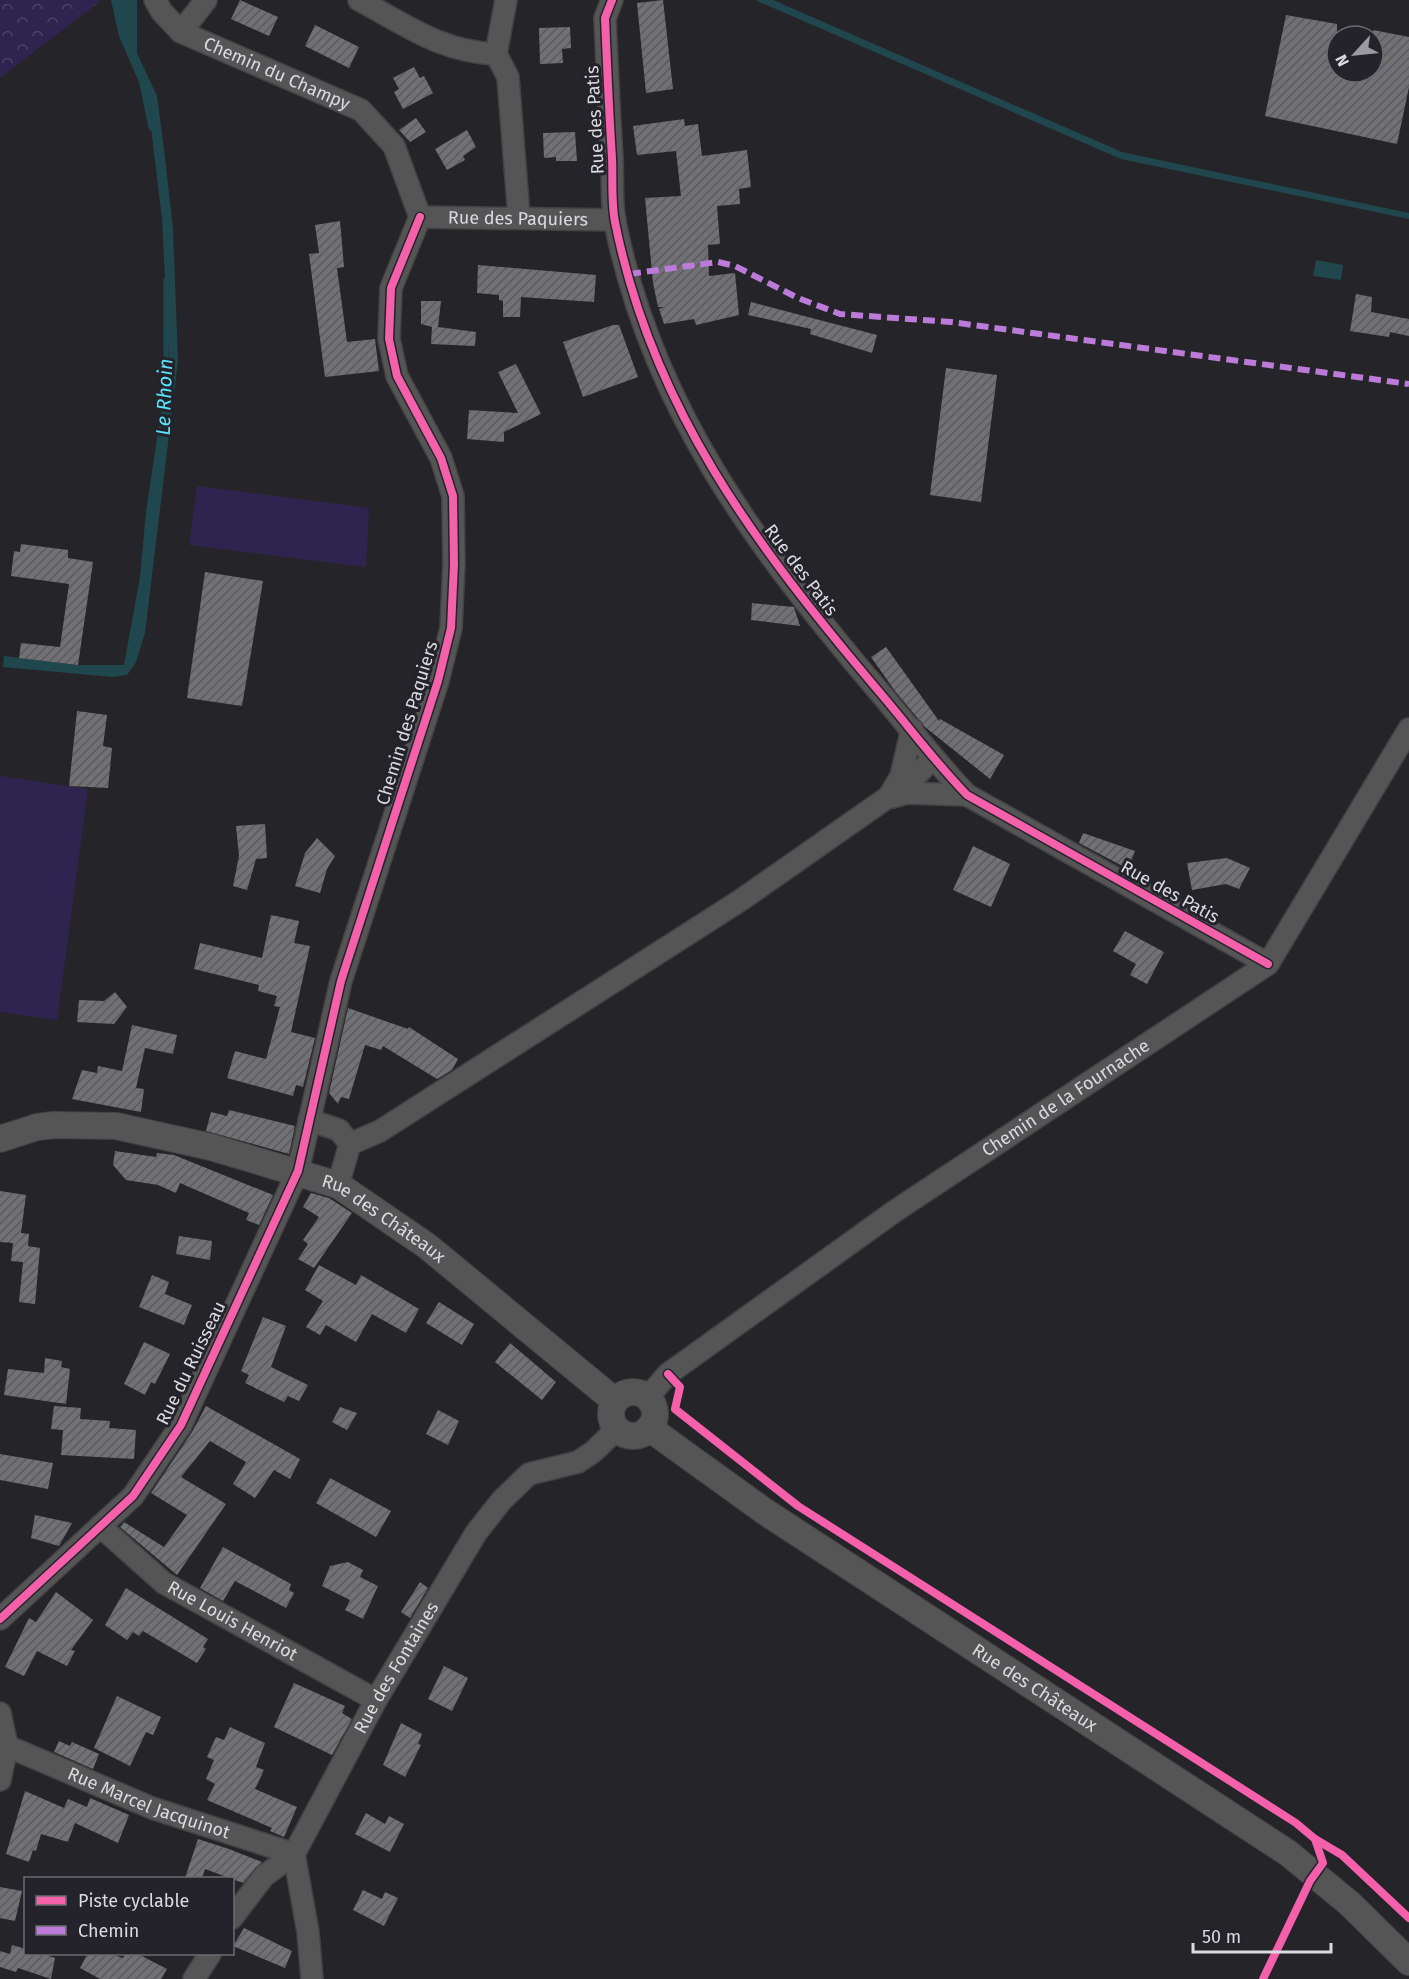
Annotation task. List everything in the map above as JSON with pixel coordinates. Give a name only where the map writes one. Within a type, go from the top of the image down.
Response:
[{"type":"street","name":"Chemin du Champy","points":[[155,0],[162,12],[181,32],[361,110],[394,146],[420,218]]},
{"type":"street","points":[[181,32],[206,0]]},
{"type":"street","points":[[359,0],[444,45],[461,51],[496,54]]},
{"type":"street","points":[[506,0],[496,54],[508,77],[519,217]]},
{"type":"street","name":"Rue des Patis","points":[[612,0],[605,18],[615,220],[646,335],[665,381],[700,449],[754,532],[813,613],[912,729],[932,759],[967,795],[1268,964]]},
{"type":"street","name":"Rue des Paquiers","points":[[420,218],[519,217],[615,220]]},
{"type":"street","name":"Chemin des Paquiers","points":[[298,1171],[341,981],[438,681],[451,628],[454,564],[453,496],[441,458],[397,375],[389,339],[391,288],[420,218]]},
{"type":"street","points":[[887,799],[901,776],[912,729]]},
{"type":"street","name":"Chemin de la Fournache","points":[[647,1398],[668,1374],[894,1210],[1268,964],[1409,729]]},
{"type":"street","points":[[350,1144],[380,1131],[741,900],[887,799],[911,781],[932,759]]},
{"type":"street","points":[[887,799],[906,793],[967,795]]},
{"type":"street","points":[[309,1120],[339,1130],[350,1144]]},
{"type":"street","name":"Rue des Châteaux","points":[[0,1139],[37,1127],[54,1125],[116,1126],[211,1147],[298,1171],[338,1185],[427,1246],[615,1401]]},
{"type":"street","points":[[338,1185],[350,1144]]},
{"type":"street","name":"Rue du Ruisseau","points":[[0,1619],[133,1496],[181,1425],[298,1171]]},
{"type":"street","points":[[634,1392],[647,1398],[654,1416],[649,1428],[637,1435],[630,1435],[617,1429],[611,1415],[615,1401],[620,1396],[634,1392]]},
{"type":"street","name":"Rue des Châteaux","points":[[649,1428],[764,1511],[1288,1853],[1349,1903],[1409,1962]]},
{"type":"street","name":"Rue des Fontaines","points":[[294,1854],[376,1700],[476,1533],[502,1500],[529,1474],[578,1462],[593,1452],[617,1429]]},
{"type":"street","name":"Rue Louis Henriot","points":[[100,1526],[164,1583],[376,1700]]},
{"type":"street","points":[[0,1713],[7,1746],[0,1780]]},
{"type":"street","name":"Rue Marcel Jacquinot","points":[[7,1746],[152,1808],[294,1854]]},
{"type":"street","points":[[234,1915],[264,1875],[294,1854],[308,1932],[312,1979]]},
{"type":"street","points":[[194,1979],[209,1955]]},
{"type":"green space","points":[[0,0],[96,0],[99,2],[0,78]]},
{"type":"green space","points":[[197,486],[369,508],[366,567],[189,545]]},
{"type":"green space","points":[[0,776],[88,789],[57,1020],[0,1012]]},
{"type":"water","points":[[111,0],[137,0],[137,53],[157,96],[173,229],[178,361],[145,633],[136,662],[127,675],[113,677],[3,667],[4,656],[78,665],[124,665],[140,577],[146,512],[169,359],[162,219],[148,103],[119,36]]},
{"type":"water","points":[[755,0],[773,0],[1122,152],[1409,213],[1409,219],[1121,159]]},
{"type":"water","points":[[1316,260],[1343,265],[1341,280],[1313,276]]},
{"type":"building","points":[[240,0],[278,17],[269,36],[231,19]]},
{"type":"building","points":[[663,0],[673,89],[646,93],[637,3]]},
{"type":"building","points":[[1286,15],[1337,24],[1325,24],[1325,84],[1385,84],[1385,32],[1409,37],[1409,87],[1397,144],[1265,116]]},
{"type":"building","points":[[315,25],[359,47],[349,68],[305,46]]},
{"type":"building","points":[[570,27],[571,48],[562,49],[563,63],[540,64],[539,28]]},
{"type":"building","points":[[414,67],[420,78],[424,76],[433,93],[403,109],[394,92],[399,89],[393,78]]},
{"type":"building","points":[[416,118],[426,132],[410,142],[399,130]]},
{"type":"building","points":[[684,119],[685,126],[698,124],[702,156],[747,150],[751,187],[739,189],[740,204],[717,206],[720,244],[708,245],[709,276],[735,273],[739,315],[696,325],[694,319],[664,324],[659,309],[664,307],[658,307],[653,283],[645,198],[681,196],[676,151],[637,155],[633,126]]},
{"type":"building","points":[[467,130],[476,147],[463,156],[465,160],[447,170],[435,149]]},
{"type":"building","points":[[575,132],[577,161],[556,161],[556,157],[544,158],[543,133]]},
{"type":"building","points":[[340,221],[344,267],[337,268],[347,342],[375,339],[379,371],[325,377],[309,254],[319,253],[315,225]]},
{"type":"building","points":[[478,265],[596,275],[594,302],[521,297],[520,317],[503,317],[503,301],[499,300],[499,295],[477,293]]},
{"type":"building","points":[[1356,294],[1372,297],[1371,312],[1409,319],[1409,336],[1390,332],[1389,337],[1350,331]]},
{"type":"building","points":[[421,301],[441,301],[438,327],[476,332],[475,346],[431,344],[432,327],[421,324]]},
{"type":"building","points":[[751,302],[877,335],[872,353],[810,334],[811,329],[748,315]]},
{"type":"building","points":[[619,325],[638,377],[583,397],[563,342]]},
{"type":"building","points":[[516,364],[541,414],[504,432],[504,442],[467,439],[469,410],[518,413],[498,372]]},
{"type":"building","points":[[946,368],[997,375],[981,502],[930,495]]},
{"type":"building","points":[[21,544],[68,550],[68,558],[93,562],[78,665],[19,658],[21,643],[60,647],[69,584],[11,576],[14,551],[20,552]]},
{"type":"building","points":[[205,572],[263,581],[242,706],[187,698]]},
{"type":"building","points":[[752,603],[794,607],[800,626],[751,620]]},
{"type":"building","points":[[886,647],[939,721],[940,719],[1004,755],[990,779],[925,727],[895,691],[871,657]]},
{"type":"building","points":[[77,711],[107,715],[103,746],[112,748],[108,788],[69,786]]},
{"type":"building","points":[[265,824],[267,858],[256,859],[247,890],[233,886],[239,856],[236,826]]},
{"type":"building","points":[[1083,833],[1135,851],[1128,869],[1079,843]]},
{"type":"building","points":[[317,838],[335,856],[327,869],[320,893],[295,886],[305,853]]},
{"type":"building","points":[[973,846],[1010,864],[991,907],[953,890]]},
{"type":"building","points":[[1227,858],[1250,868],[1239,889],[1226,884],[1192,890],[1187,863]]},
{"type":"building","points":[[271,915],[299,921],[294,943],[310,946],[291,1032],[315,1038],[303,1087],[296,1085],[293,1096],[227,1078],[235,1051],[266,1059],[280,1007],[274,1006],[277,996],[258,991],[259,985],[194,969],[200,943],[262,958]]},
{"type":"building","points":[[1125,931],[1164,952],[1147,984],[1130,975],[1136,964],[1113,951]]},
{"type":"building","points":[[115,992],[127,1007],[114,1024],[77,1022],[79,1000],[104,1001]]},
{"type":"building","points":[[348,1008],[408,1029],[409,1027],[458,1059],[452,1070],[437,1079],[383,1046],[381,1050],[365,1045],[349,1099],[341,1097],[338,1104],[329,1093]]},
{"type":"building","points":[[132,1025],[177,1035],[173,1054],[145,1048],[136,1088],[144,1089],[141,1112],[72,1099],[82,1070],[97,1073],[98,1066],[122,1071]]},
{"type":"building","points":[[229,1110],[295,1126],[289,1154],[206,1131],[211,1112],[227,1116]]},
{"type":"building","points":[[115,1151],[156,1157],[157,1153],[174,1155],[273,1195],[259,1225],[246,1220],[249,1213],[180,1183],[176,1193],[158,1185],[126,1180],[113,1165]]},
{"type":"building","points":[[0,1191],[26,1195],[21,1233],[29,1234],[28,1246],[40,1248],[35,1304],[19,1302],[23,1262],[11,1261],[13,1243],[0,1242]]},
{"type":"building","points":[[311,1193],[329,1198],[352,1213],[314,1268],[298,1259],[308,1244],[303,1240],[319,1217],[303,1207]]},
{"type":"building","points":[[179,1236],[212,1241],[210,1260],[176,1254]]},
{"type":"building","points":[[319,1265],[356,1285],[361,1275],[419,1309],[406,1333],[372,1314],[356,1342],[326,1325],[320,1335],[306,1327],[323,1301],[305,1290]]},
{"type":"building","points":[[152,1275],[169,1282],[165,1294],[192,1305],[184,1325],[139,1307]]},
{"type":"building","points":[[439,1302],[474,1324],[462,1345],[426,1323]]},
{"type":"building","points":[[263,1317],[286,1326],[271,1367],[308,1385],[299,1401],[288,1396],[284,1402],[245,1383],[249,1375],[241,1371]]},
{"type":"building","points":[[144,1342],[170,1354],[155,1384],[151,1382],[145,1395],[124,1384]]},
{"type":"building","points":[[510,1343],[556,1382],[542,1400],[495,1362]]},
{"type":"building","points":[[45,1358],[62,1361],[61,1367],[70,1369],[66,1404],[4,1395],[8,1369],[44,1373]]},
{"type":"building","points":[[54,1406],[81,1408],[80,1419],[110,1421],[109,1428],[136,1430],[134,1459],[61,1455],[63,1430],[51,1429]]},
{"type":"building","points":[[206,1406],[300,1459],[290,1479],[274,1470],[255,1498],[233,1484],[246,1462],[210,1441],[181,1477],[226,1504],[177,1575],[120,1527],[124,1522],[164,1547],[187,1515],[151,1493],[192,1432]]},
{"type":"building","points":[[340,1407],[357,1413],[347,1430],[332,1422]]},
{"type":"building","points":[[438,1410],[459,1421],[448,1445],[426,1434]]},
{"type":"building","points":[[0,1454],[53,1463],[48,1489],[0,1480]]},
{"type":"building","points":[[330,1478],[391,1511],[376,1537],[316,1503]]},
{"type":"building","points":[[35,1515],[72,1523],[59,1546],[31,1538]]},
{"type":"building","points":[[223,1547],[291,1584],[289,1590],[294,1593],[286,1608],[235,1581],[223,1601],[200,1588]]},
{"type":"building","points":[[348,1562],[363,1570],[360,1577],[378,1586],[363,1619],[345,1610],[350,1600],[322,1586],[330,1566]]},
{"type":"building","points":[[420,1582],[428,1588],[410,1618],[401,1612]]},
{"type":"building","points":[[126,1588],[208,1639],[203,1647],[206,1649],[197,1663],[143,1631],[139,1636],[133,1632],[127,1640],[105,1625]]},
{"type":"building","points":[[56,1592],[93,1620],[71,1650],[75,1651],[67,1666],[37,1651],[24,1676],[5,1667],[29,1618],[36,1622]]},
{"type":"building","points":[[444,1666],[468,1678],[452,1711],[428,1699]]},
{"type":"building","points":[[294,1683],[345,1706],[342,1713],[352,1719],[332,1755],[274,1727]]},
{"type":"building","points":[[117,1696],[161,1717],[153,1735],[146,1732],[130,1766],[94,1748]]},
{"type":"building","points":[[401,1723],[422,1734],[418,1744],[421,1745],[405,1777],[383,1765]]},
{"type":"building","points":[[230,1727],[265,1743],[256,1767],[264,1770],[255,1789],[297,1807],[284,1837],[270,1831],[272,1828],[207,1800],[215,1784],[206,1779],[214,1760],[207,1757],[216,1737],[224,1740]]},
{"type":"building","points":[[59,1741],[70,1746],[72,1742],[99,1754],[93,1769],[54,1752]]},
{"type":"building","points":[[25,1791],[64,1808],[68,1799],[87,1807],[90,1798],[129,1815],[118,1843],[75,1823],[68,1842],[41,1834],[36,1851],[33,1850],[29,1862],[6,1854]]},
{"type":"building","points":[[366,1813],[385,1824],[389,1816],[404,1824],[390,1852],[355,1834]]},
{"type":"building","points":[[198,1839],[262,1862],[243,1883],[234,1880],[234,1877],[227,1877],[205,1869],[202,1877],[185,1877]]},
{"type":"building","points":[[0,1887],[22,1891],[15,1921],[0,1918]]},
{"type":"building","points":[[363,1890],[382,1899],[385,1892],[398,1898],[384,1926],[353,1910]]},
{"type":"building","points":[[244,1928],[292,1951],[285,1968],[234,1946]]},
{"type":"building","points":[[12,1945],[24,1948],[24,1955],[46,1955],[55,1958],[51,1979],[18,1968],[16,1972],[0,1967],[0,1951],[10,1954]]},
{"type":"building","points":[[87,1955],[113,1955],[123,1958],[125,1955],[140,1955],[167,1969],[161,1979],[100,1979],[80,1968]]},
{"type":"waterway","name":"Le Rhoin","points":[[142,84],[151,128]]},
{"type":"waterway","name":"Le Rhoin","points":[[166,280],[166,384]]},
{"type":"marked path","points":[[629,274],[718,262],[735,266],[798,298],[840,314],[951,322],[1409,384]]},
{"type":"cycle path","points":[[612,0],[605,18],[613,207],[632,290],[655,353],[682,414],[714,472],[750,527],[832,635],[967,795],[1268,964]]},
{"type":"cycle path","points":[[0,1619],[133,1496],[181,1425],[298,1171],[341,981],[438,681],[451,628],[454,564],[453,496],[441,458],[397,376],[389,339],[391,288],[420,217]]},
{"type":"cycle path","points":[[668,1374],[680,1387],[675,1409],[798,1506],[1296,1823],[1315,1839],[1342,1855],[1409,1918]]},
{"type":"cycle path","points":[[1263,1979],[1310,1881],[1323,1863],[1315,1839]]}]
